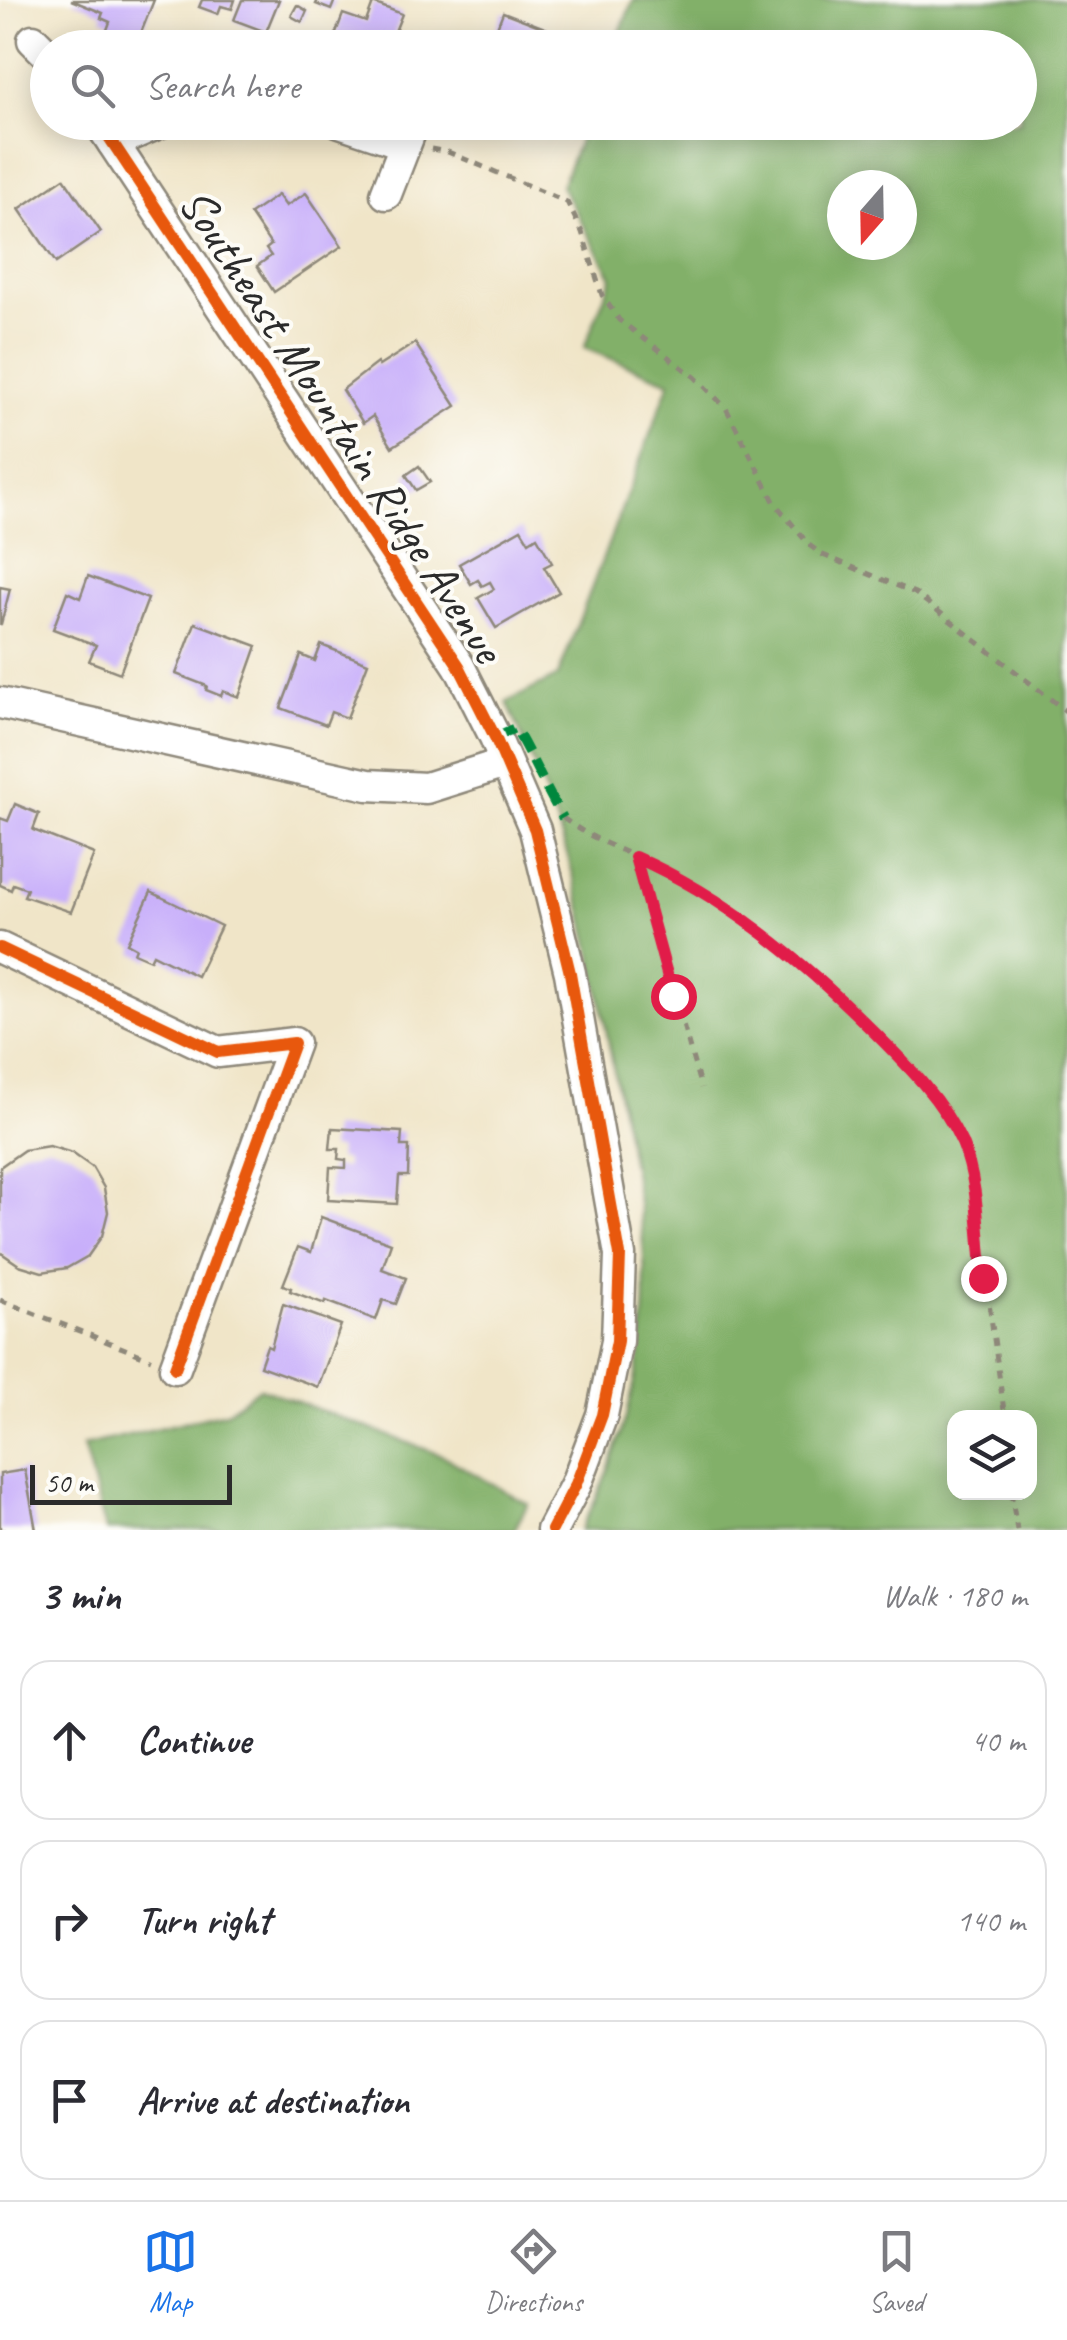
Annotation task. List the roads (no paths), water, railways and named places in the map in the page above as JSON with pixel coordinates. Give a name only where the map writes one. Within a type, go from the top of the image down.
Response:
[{"type":"street","name":"Southeast Mountain Ridge Avenue","points":[[111,140],[459,666],[495,736],[534,830],[570,973],[620,1255],[616,1341],[602,1415],[576,1484],[552,1530]]},
{"type":"street","points":[[386,194],[407,140]]},
{"type":"street","points":[[0,703],[368,785],[426,788],[504,763]]},
{"type":"street","points":[[0,948],[218,1052],[294,1043],[175,1368]]}]
